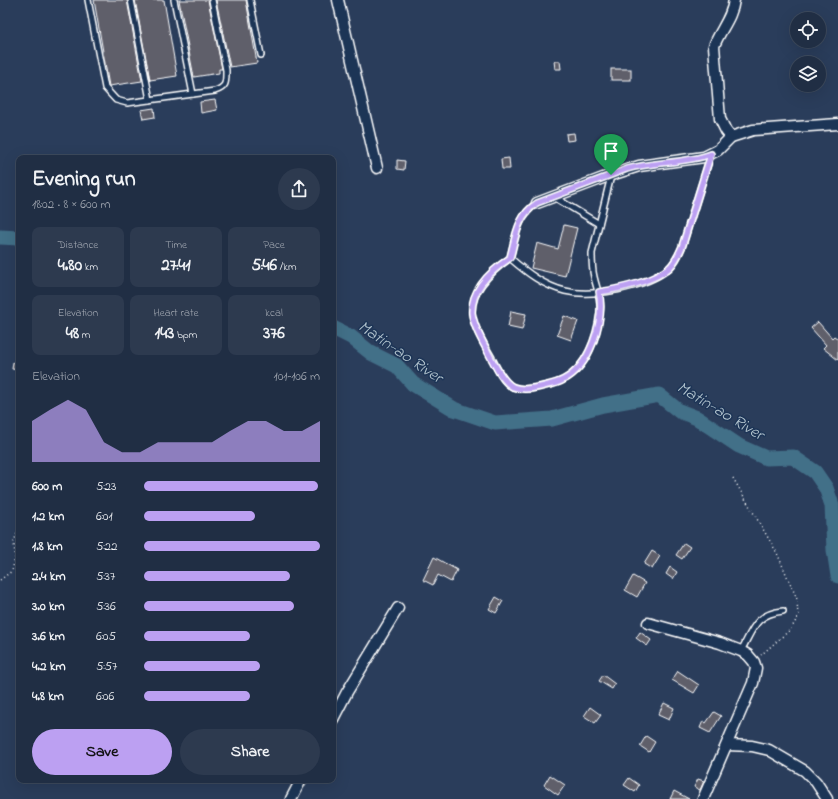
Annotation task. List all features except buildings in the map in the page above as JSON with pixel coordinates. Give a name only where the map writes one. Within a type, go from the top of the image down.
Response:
[{"type":"street","points":[[338,0],[377,168]]},
{"type":"street","points":[[731,137],[720,119],[714,46],[729,18],[734,0]]},
{"type":"street","points":[[537,203],[611,175],[640,166],[697,158],[711,154],[731,137],[753,130],[838,124]]},
{"type":"street","points":[[336,713],[347,692],[398,608]]},
{"type":"street","points":[[648,623],[720,643],[742,651],[754,662],[756,668],[752,683],[727,745],[703,799]]},
{"type":"street","points":[[727,745],[752,746],[769,750],[805,771],[816,782],[827,799]]},
{"type":"street","points":[[291,799],[299,783]]},
{"type":"lane","points":[[88,0],[105,88],[116,100],[127,103],[222,89],[226,82],[226,70],[212,0]]},
{"type":"lane","points":[[130,0],[150,100]]},
{"type":"lane","points":[[174,0],[193,94]]},
{"type":"lane","points":[[250,0],[261,55]]},
{"type":"lane","points":[[510,258],[524,270],[550,286],[564,291],[581,294],[622,288],[641,282],[661,273],[670,267],[677,258],[682,247],[711,154]]},
{"type":"lane","points":[[537,203],[530,208],[520,221],[510,258],[498,266],[487,277],[478,291],[473,303],[472,314],[479,334],[504,380],[512,386],[524,389],[552,384],[564,380],[576,371],[590,349],[599,322],[601,302],[594,279],[592,253],[611,175]]},
{"type":"lane","points":[[553,197],[599,224]]},
{"type":"lane","points":[[742,651],[760,618],[767,614],[783,612]]},
{"type":"path","points":[[733,478],[777,553],[797,598],[798,617],[791,629],[754,662]]},
{"type":"path","points":[[0,580],[12,571],[15,558],[14,542],[16,536]]},
{"type":"waterway","name":"Matin-ao River","points":[[0,237],[16,238]]},
{"type":"waterway","name":"Matin-ao River","points":[[336,330],[351,337],[371,353],[397,366],[413,384],[454,409],[495,423],[552,419],[603,405],[659,395],[679,411],[697,418],[739,446],[766,458],[793,457],[815,472],[826,488],[832,505],[834,550],[838,576]]},
{"type":"route","points":[[711,154],[682,247],[677,258],[670,267],[641,282],[622,288],[599,292],[601,311],[599,322],[590,349],[576,371],[564,380],[536,388],[524,389],[512,386],[504,380],[479,334],[472,314],[473,303],[478,291],[487,277],[498,266],[510,258],[520,221],[530,208],[537,203],[611,175],[640,166],[704,157],[711,154]]}]
